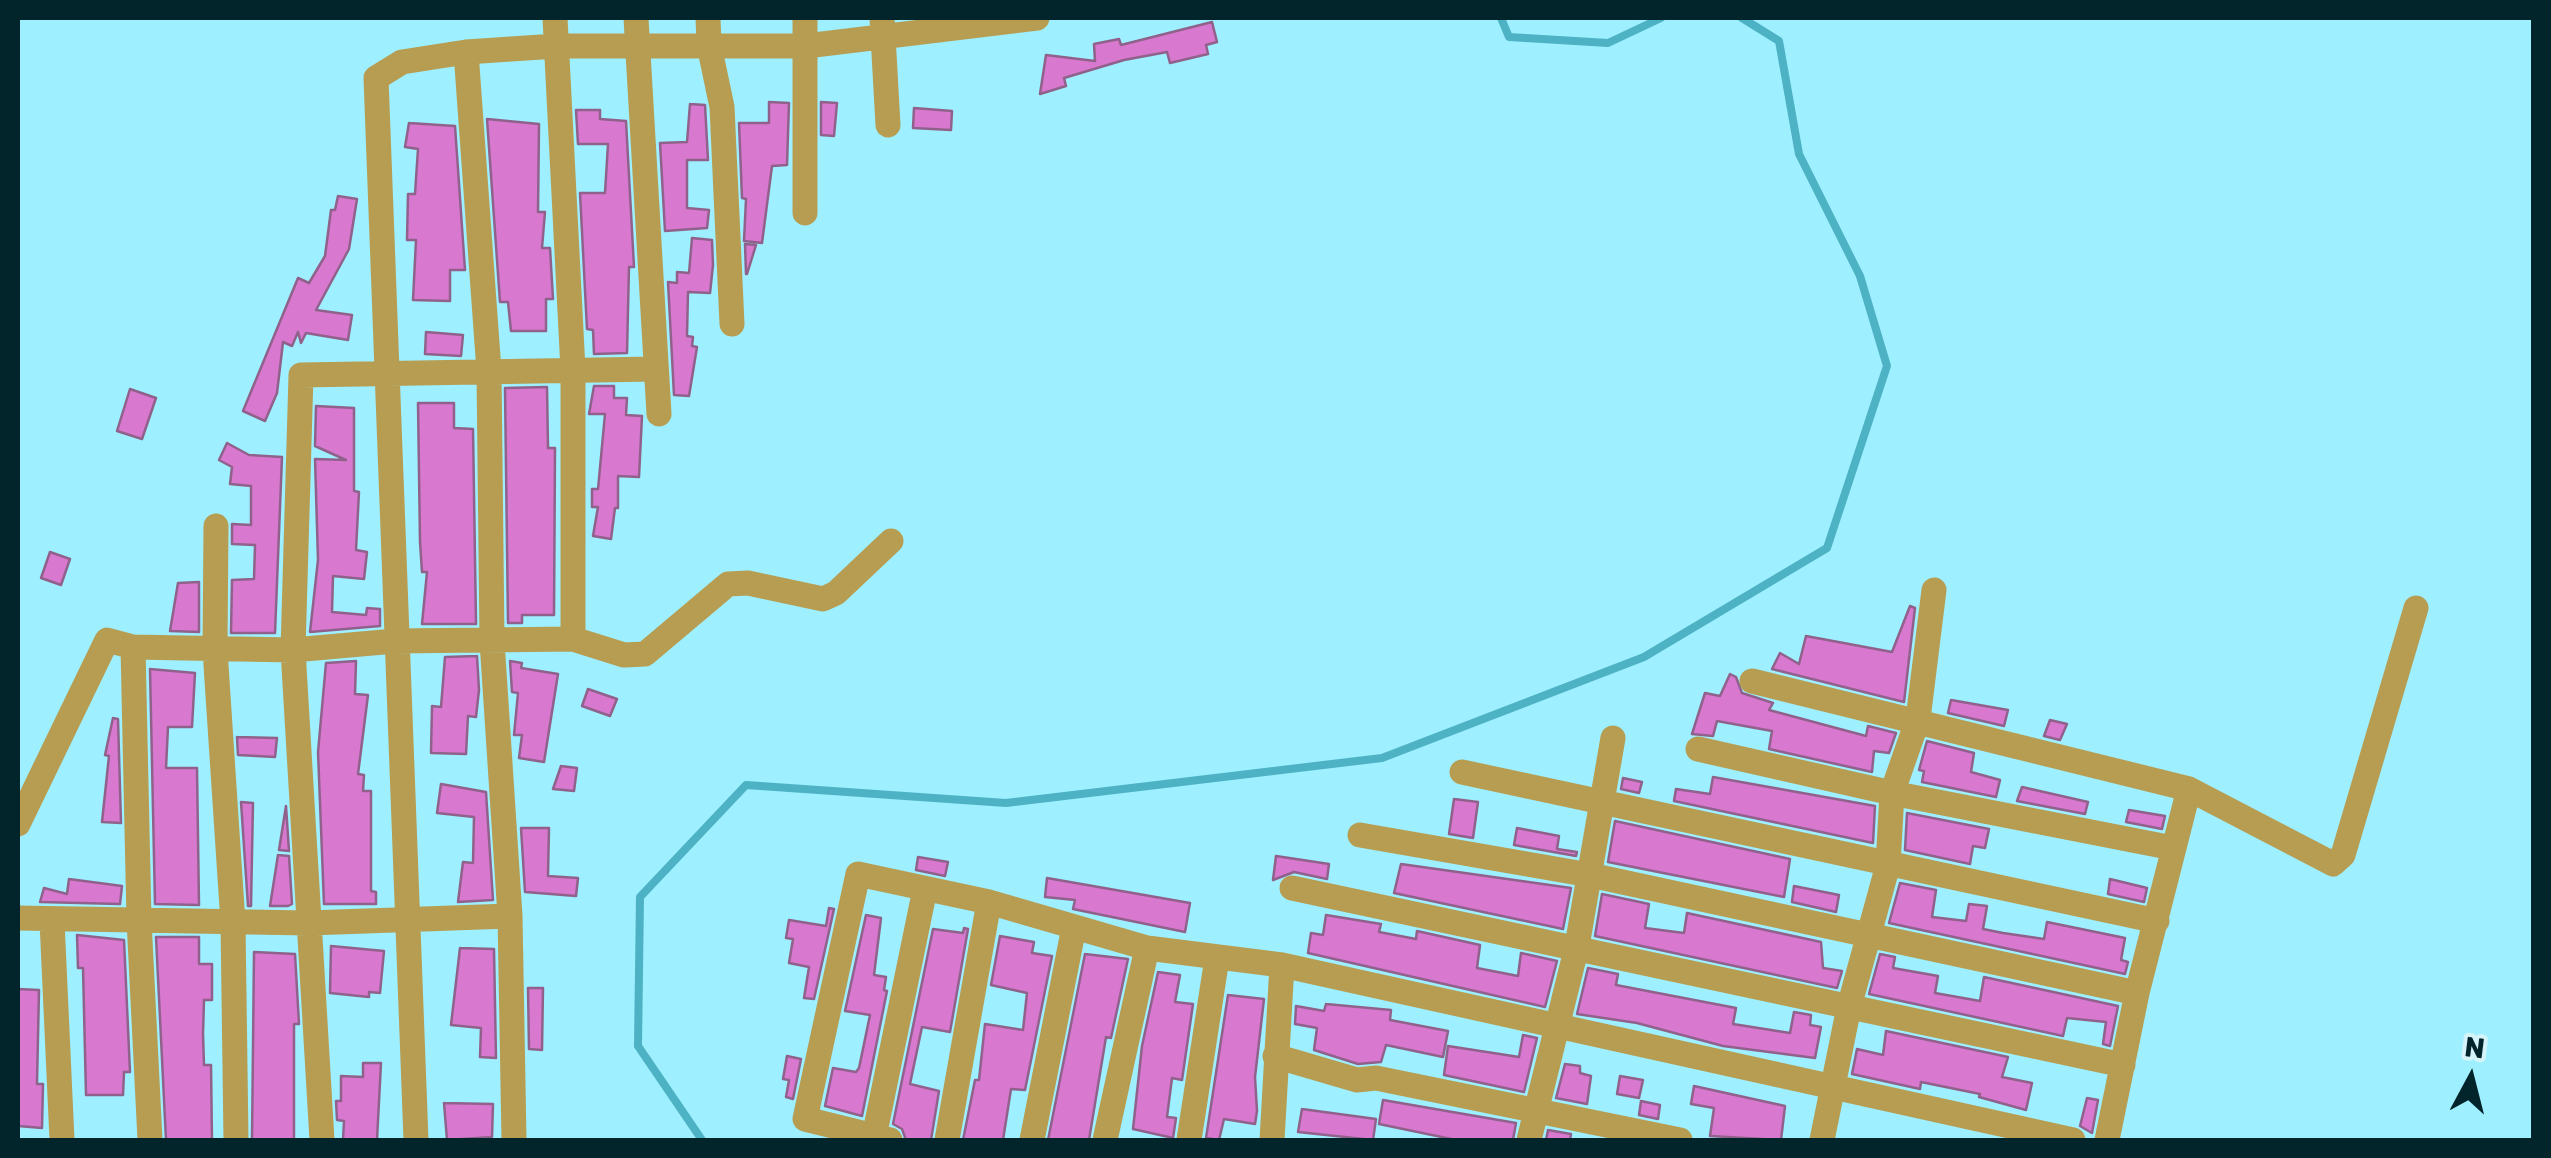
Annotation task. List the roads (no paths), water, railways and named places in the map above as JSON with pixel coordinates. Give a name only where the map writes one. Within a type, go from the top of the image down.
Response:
[{"type":"street","points":[[556,18],[574,370],[573,638]]},
{"type":"street","points":[[636,18],[658,414]]},
{"type":"street","points":[[708,18],[709,45],[722,106],[732,324]]},
{"type":"street","points":[[805,18],[805,213]]},
{"type":"street","points":[[416,1140],[394,641],[376,78],[402,62],[466,52],[556,46],[806,46],[882,28],[1037,18]]},
{"type":"street","points":[[882,28],[888,125]]},
{"type":"street","points":[[466,52],[489,371],[492,641],[510,916],[514,1140]]},
{"type":"street","points":[[322,1140],[293,650],[301,375],[655,369]]},
{"type":"street","points":[[216,526],[215,650],[233,923],[236,1140]]},
{"type":"street","points":[[18,824],[106,640],[133,647],[293,650],[394,641],[573,638],[624,655],[645,654],[728,584],[748,582],[823,599],[836,593],[891,541]]},
{"type":"street","points":[[1822,1140],[1849,1007],[1888,865],[1892,793],[1918,720],[1934,590]]},
{"type":"street","points":[[1752,681],[2189,789],[2326,864],[2340,861],[2416,608]]},
{"type":"street","points":[[133,647],[139,920],[150,1140]]},
{"type":"street","points":[[1529,1140],[1578,946],[1614,738]]},
{"type":"street","points":[[1698,749],[1892,793],[2173,848]]},
{"type":"street","points":[[1462,772],[2157,921]]},
{"type":"street","points":[[2107,1140],[2137,993],[2189,789]]},
{"type":"street","points":[[1360,834],[1590,875],[2137,993]]},
{"type":"street","points":[[925,888],[882,1138],[805,1119],[858,874],[925,888],[989,902],[1147,948],[1282,965],[1833,1090],[2073,1140]]},
{"type":"street","points":[[1292,888],[2123,1065]]},
{"type":"street","points":[[948,1140],[989,902]]},
{"type":"street","points":[[18,918],[52,922],[308,923],[510,916]]},
{"type":"street","points":[[52,922],[62,1140]]},
{"type":"street","points":[[1032,1140],[1074,927]]},
{"type":"street","points":[[1105,1140],[1147,948]]},
{"type":"street","points":[[1189,1140],[1217,958]]},
{"type":"street","points":[[1272,1140],[1282,965]]},
{"type":"street","points":[[1275,1056],[1357,1080],[1376,1078],[1680,1140]]},
{"type":"waterway","points":[[1501,18],[1509,37],[1608,43],[1661,18]]},
{"type":"waterway","points":[[702,1140],[638,1046],[640,897],[746,785],[1006,803],[1382,758],[1644,657],[1827,548],[1887,366],[1860,276],[1799,154],[1779,41],[1742,18]]}]
